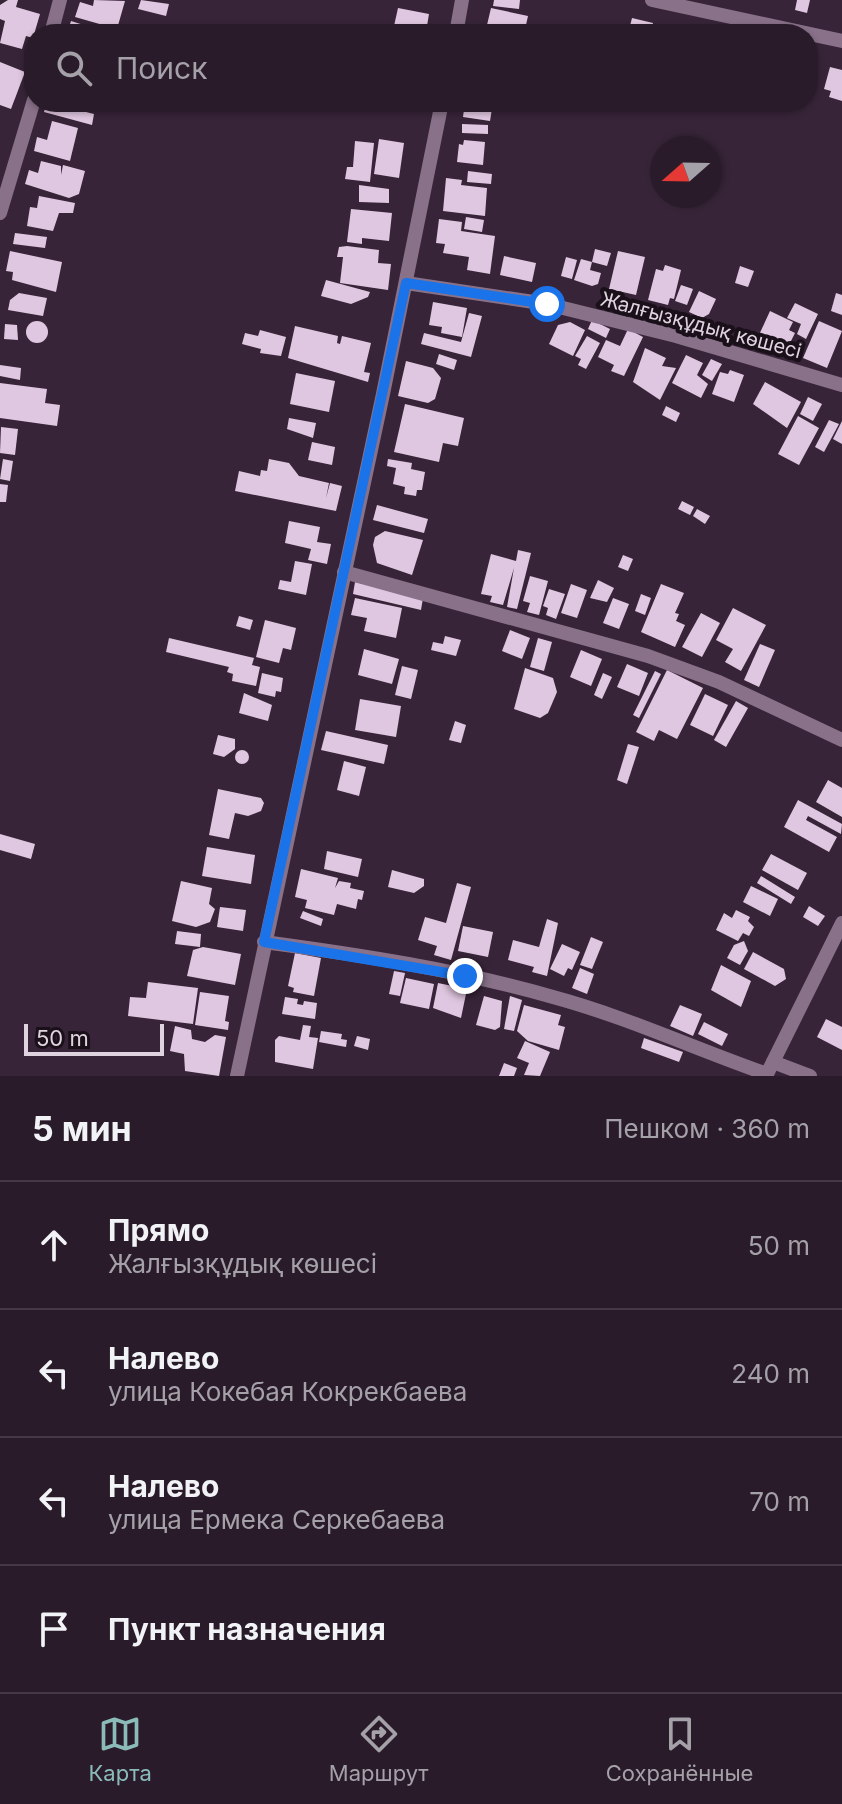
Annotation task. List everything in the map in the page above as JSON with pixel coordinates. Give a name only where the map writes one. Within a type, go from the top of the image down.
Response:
[{"type":"street","points":[[54,24],[60,0]]},
{"type":"street","points":[[458,24],[462,0]]},
{"type":"street","points":[[652,0],[763,24]]},
{"type":"street","points":[[818,36],[842,41]]},
{"type":"street","points":[[0,213],[4,184],[30,112]]},
{"type":"street","points":[[237,1076],[440,112]]},
{"type":"street","name":"Жалғызқұдық көшесі","points":[[406,283],[547,304],[676,336],[842,385]]},
{"type":"street","points":[[344,572],[648,656],[719,682],[842,740]]},
{"type":"street","points":[[769,1071],[842,923]]},
{"type":"street","points":[[264,942],[374,959],[553,997],[769,1071],[810,1076]]},
{"type":"building","points":[[8,0],[18,0],[16,7],[40,14],[37,24],[24,24],[22,49],[0,43],[5,21],[0,19],[0,5]]},
{"type":"building","points":[[94,0],[125,1],[118,24],[100,24],[75,17],[80,2],[93,6]]},
{"type":"building","points":[[141,0],[169,4],[166,16],[138,9]]},
{"type":"building","points":[[494,0],[520,0],[519,9],[493,6]]},
{"type":"building","points":[[797,0],[810,0],[807,13],[795,10]]},
{"type":"building","points":[[398,8],[429,14],[427,24],[394,24]]},
{"type":"building","points":[[491,8],[528,16],[526,24],[487,24]]},
{"type":"building","points":[[632,18],[653,23],[653,24],[630,24]]},
{"type":"building","points":[[0,62],[24,72],[24,75],[11,109],[0,105]]},
{"type":"building","points":[[830,67],[842,70],[842,101],[829,97],[831,91],[824,89]]},
{"type":"building","points":[[44,112],[94,114],[92,125]]},
{"type":"building","points":[[464,112],[491,112],[490,121],[463,117]]},
{"type":"building","points":[[52,121],[78,128],[70,161],[34,151],[37,137],[47,140]]},
{"type":"building","points":[[462,124],[488,125],[488,134],[462,133]]},
{"type":"building","points":[[379,139],[404,143],[399,178],[374,174]]},
{"type":"building","points":[[464,140],[485,142],[483,165],[457,162],[459,144],[463,145]]},
{"type":"building","points":[[355,141],[374,143],[370,182],[345,179],[347,167],[353,167]]},
{"type":"building","points":[[41,161],[61,166],[61,175],[63,165],[85,171],[79,194],[69,198],[25,184],[29,170],[38,173]]},
{"type":"building","points":[[468,171],[492,174],[491,184],[467,182]]},
{"type":"building","points":[[446,178],[462,180],[461,185],[487,188],[485,216],[443,211]]},
{"type":"building","points":[[359,185],[389,189],[389,203],[359,202]]},
{"type":"building","points":[[39,196],[75,203],[73,213],[59,213],[53,231],[27,226],[30,207],[37,208]]},
{"type":"building","points":[[351,209],[392,213],[389,241],[362,238],[362,244],[347,242]]},
{"type":"building","points":[[466,217],[484,220],[482,232],[464,229]]},
{"type":"building","points":[[439,219],[462,222],[461,231],[495,236],[490,274],[467,270],[469,257],[443,253],[445,244],[436,243]]},
{"type":"building","points":[[15,233],[47,237],[45,248],[13,244]]},
{"type":"building","points":[[339,247],[379,250],[378,263],[391,264],[388,290],[340,283],[343,257],[337,257]]},
{"type":"building","points":[[595,249],[611,253],[607,266],[592,262]]},
{"type":"building","points":[[10,251],[62,262],[56,292],[12,280],[13,272],[6,271]]},
{"type":"building","points":[[618,251],[645,257],[636,295],[609,289]]},
{"type":"building","points":[[504,256],[536,263],[532,282],[500,275]]},
{"type":"building","points":[[566,257],[577,260],[572,279],[561,276]]},
{"type":"building","points":[[581,259],[592,262],[590,270],[601,273],[598,284],[592,286],[574,280]]},
{"type":"building","points":[[665,265],[681,270],[674,299],[670,298],[668,305],[648,300],[656,269],[663,271]]},
{"type":"building","points":[[740,266],[754,271],[748,287],[735,283]]},
{"type":"building","points":[[326,280],[370,292],[368,297],[351,304],[321,296]]},
{"type":"building","points":[[681,285],[693,289],[687,305],[675,301]]},
{"type":"building","points":[[699,291],[716,299],[709,314],[702,318],[689,312]]},
{"type":"building","points":[[19,293],[47,298],[43,316],[8,310],[10,300]]},
{"type":"building","points":[[836,293],[842,295],[842,315],[831,311]]},
{"type":"building","points":[[433,302],[467,308],[462,337],[441,333],[442,327],[429,325]]},
{"type":"building","points":[[795,303],[818,314],[806,339],[797,334],[801,324],[787,318]]},
{"type":"building","points":[[770,311],[793,322],[789,330],[795,333],[787,349],[759,335]]},
{"type":"building","points":[[469,313],[482,316],[471,357],[421,344],[424,333],[461,342]]},
{"type":"building","points":[[592,320],[610,329],[606,338],[588,329]]},
{"type":"building","points":[[37,321],[45,324],[48,332],[45,340],[37,343],[29,340],[26,332],[29,324]]},
{"type":"building","points":[[819,321],[842,331],[827,368],[803,358]]},
{"type":"building","points":[[570,322],[585,330],[573,356],[549,344],[558,325]]},
{"type":"building","points":[[5,324],[17,325],[18,340],[4,339]]},
{"type":"building","points":[[295,326],[338,336],[337,343],[340,344],[342,336],[371,343],[364,372],[370,373],[368,382],[288,358]]},
{"type":"building","points":[[628,329],[643,337],[624,376],[611,371],[614,365],[598,357],[606,340],[620,346]]},
{"type":"building","points":[[260,330],[286,337],[281,356],[260,353],[261,349],[242,344],[245,333],[258,336]]},
{"type":"building","points":[[587,336],[600,343],[586,369],[578,365],[581,359],[575,356]]},
{"type":"building","points":[[645,348],[666,358],[662,366],[676,368],[660,400],[633,382]]},
{"type":"building","points":[[439,354],[457,360],[454,370],[436,364]]},
{"type":"building","points":[[686,355],[703,363],[697,375],[708,384],[701,398],[672,383]]},
{"type":"building","points":[[711,359],[722,364],[712,381],[702,375]]},
{"type":"building","points":[[406,361],[433,368],[441,378],[435,399],[428,403],[398,396]]},
{"type":"building","points":[[0,365],[21,368],[20,380],[0,376]]},
{"type":"building","points":[[730,370],[744,375],[734,402],[712,394],[720,372],[728,374]]},
{"type":"building","points":[[296,373],[335,381],[329,412],[290,404]]},
{"type":"building","points":[[765,382],[801,402],[787,428],[753,404]]},
{"type":"building","points":[[0,383],[47,389],[45,403],[60,405],[57,426],[0,418]]},
{"type":"building","points":[[808,397],[822,404],[813,421],[800,414]]},
{"type":"building","points":[[405,404],[464,418],[458,446],[443,443],[439,462],[394,452]]},
{"type":"building","points":[[666,406],[680,413],[676,422],[662,415]]},
{"type":"building","points":[[798,416],[819,428],[799,465],[778,454]]},
{"type":"building","points":[[289,418],[316,423],[313,438],[287,429]]},
{"type":"building","points":[[829,420],[839,424],[824,452],[815,447]]},
{"type":"building","points":[[842,421],[842,444],[833,439]]},
{"type":"building","points":[[1,427],[18,429],[15,455],[0,453]]},
{"type":"building","points":[[312,442],[335,447],[332,465],[308,460]]},
{"type":"building","points":[[3,459],[13,461],[10,481],[0,479]]},
{"type":"building","points":[[269,459],[289,463],[299,476],[329,483],[326,498],[330,483],[342,486],[336,511],[235,491],[239,471],[260,476],[261,470],[267,471]]},
{"type":"building","points":[[388,459],[412,463],[411,469],[425,472],[422,490],[417,490],[416,496],[404,494],[405,487],[393,484],[396,468],[387,466]]},
{"type":"building","points":[[0,484],[8,485],[6,502],[0,502]]},
{"type":"building","points":[[682,501],[694,507],[690,515],[678,509]]},
{"type":"building","points":[[377,505],[428,519],[424,533],[373,520]]},
{"type":"building","points":[[697,509],[710,516],[705,524],[693,516]]},
{"type":"building","points":[[289,521],[320,527],[317,542],[331,544],[327,564],[308,560],[311,549],[285,543]]},
{"type":"building","points":[[385,531],[423,540],[412,575],[377,563],[373,545],[375,537]]},
{"type":"building","points":[[518,550],[531,553],[517,609],[507,607],[514,568],[503,605],[490,602],[492,596],[481,594],[491,554],[516,561]]},
{"type":"building","points":[[623,555],[633,559],[628,571],[618,567]]},
{"type":"building","points":[[295,561],[312,564],[306,595],[278,589],[280,580],[291,582]]},
{"type":"building","points":[[530,576],[548,581],[539,615],[527,612],[530,603],[523,601]]},
{"type":"building","points":[[598,580],[614,588],[607,602],[590,598]]},
{"type":"building","points":[[355,582],[423,598],[421,610],[353,594]]},
{"type":"building","points":[[571,584],[587,590],[577,618],[561,613]]},
{"type":"building","points":[[661,584],[684,593],[675,613],[679,614],[676,621],[685,625],[675,647],[641,632]]},
{"type":"building","points":[[549,589],[565,594],[556,619],[546,615],[548,608],[543,606]]},
{"type":"building","points":[[641,594],[651,598],[645,615],[635,611]]},
{"type":"building","points":[[355,598],[402,608],[396,638],[364,631],[367,618],[351,615]]},
{"type":"building","points":[[613,598],[629,604],[619,629],[603,623]]},
{"type":"building","points":[[733,608],[766,625],[741,671],[725,662],[733,649],[716,640]]},
{"type":"building","points":[[701,613],[720,623],[702,657],[682,647]]},
{"type":"building","points":[[239,616],[253,620],[250,630],[236,626]]},
{"type":"building","points":[[265,620],[296,628],[291,650],[283,648],[279,663],[256,657]]},
{"type":"building","points":[[510,630],[530,638],[522,659],[502,651]]},
{"type":"building","points":[[445,636],[461,640],[456,656],[431,650],[433,642],[443,644]]},
{"type":"building","points":[[169,638],[254,658],[252,665],[260,667],[256,686],[232,681],[233,674],[227,672],[229,667],[166,652]]},
{"type":"building","points":[[538,638],[552,642],[544,671],[530,667]]},
{"type":"building","points":[[760,644],[775,650],[759,687],[744,680]]},
{"type":"building","points":[[364,649],[399,659],[392,684],[358,675]]},
{"type":"building","points":[[581,650],[602,659],[591,686],[570,677]]},
{"type":"building","points":[[627,664],[648,673],[639,696],[617,687]]},
{"type":"building","points":[[402,666],[418,670],[411,699],[395,695]]},
{"type":"building","points":[[525,668],[553,678],[557,692],[548,713],[540,718],[514,709]]},
{"type":"building","points":[[667,670],[703,688],[677,739],[659,730],[654,741],[636,732]]},
{"type":"building","points":[[655,671],[661,674],[639,718],[633,715]]},
{"type":"building","points":[[262,673],[283,678],[281,692],[276,691],[275,697],[258,693]]},
{"type":"building","points":[[603,673],[612,677],[602,699],[594,695]]},
{"type":"building","points":[[244,693],[272,705],[268,721],[239,713]]},
{"type":"building","points":[[705,694],[728,705],[713,736],[690,725]]},
{"type":"building","points":[[360,699],[401,706],[396,737],[355,730]]},
{"type":"building","points":[[736,701],[748,708],[726,747],[714,740]]},
{"type":"building","points":[[455,721],[466,725],[461,743],[449,740]]},
{"type":"building","points":[[326,731],[388,745],[384,764],[321,750]]},
{"type":"building","points":[[218,735],[235,739],[235,749],[224,757],[213,754]]},
{"type":"building","points":[[628,744],[639,747],[627,784],[617,780]]},
{"type":"building","points":[[242,750],[249,757],[242,764],[235,757]]},
{"type":"building","points":[[344,761],[366,767],[359,796],[337,790]]},
{"type":"building","points":[[828,780],[842,788],[842,817],[816,802]]},
{"type":"building","points":[[218,789],[261,798],[264,803],[261,811],[248,816],[235,813],[229,839],[209,835]]},
{"type":"building","points":[[798,800],[842,824],[841,834],[808,816],[806,820],[837,837],[829,852],[784,827]]},
{"type":"building","points":[[0,834],[35,844],[31,859],[0,850]]},
{"type":"building","points":[[207,847],[255,855],[251,884],[202,876]]},
{"type":"building","points":[[327,851],[362,859],[358,877],[324,869]]},
{"type":"building","points":[[771,854],[807,873],[798,890],[762,870]]},
{"type":"building","points":[[301,869],[338,878],[335,888],[339,881],[351,883],[350,888],[364,891],[362,900],[358,899],[356,909],[337,904],[334,915],[305,908],[307,900],[295,897]]},
{"type":"building","points":[[392,870],[424,879],[424,886],[414,893],[388,887]]},
{"type":"building","points":[[761,876],[795,897],[791,904],[757,883]]},
{"type":"building","points":[[181,881],[212,888],[209,904],[215,909],[210,922],[196,927],[172,921]]},
{"type":"building","points":[[457,883],[471,887],[451,960],[434,955],[437,946],[418,940],[425,917],[446,923]]},
{"type":"building","points":[[751,886],[778,899],[770,916],[743,902]]},
{"type":"building","points":[[809,906],[825,916],[818,926],[803,917]]},
{"type":"building","points":[[220,907],[246,910],[243,931],[217,927]]},
{"type":"building","points":[[736,910],[750,917],[748,921],[754,927],[749,936],[743,933],[738,941],[716,930],[724,913],[732,918]]},
{"type":"building","points":[[303,911],[323,919],[321,926],[300,918]]},
{"type":"building","points":[[547,919],[558,923],[547,976],[532,972],[534,967],[508,960],[513,940],[539,947]]},
{"type":"building","points":[[463,926],[493,932],[488,957],[458,951]]},
{"type":"building","points":[[177,931],[201,934],[200,947],[175,944]]},
{"type":"building","points":[[591,937],[603,942],[592,969],[580,965]]},
{"type":"building","points":[[744,941],[748,951],[740,965],[727,958],[734,945]]},
{"type":"building","points":[[562,944],[580,952],[572,970],[568,968],[564,976],[550,969]]},
{"type":"building","points":[[203,947],[241,954],[235,985],[187,976],[193,950]]},
{"type":"building","points":[[753,952],[784,969],[786,979],[775,986],[744,969]]},
{"type":"building","points":[[295,953],[321,958],[314,996],[293,992],[294,988],[288,986]]},
{"type":"building","points":[[721,965],[751,981],[741,1007],[711,990]]},
{"type":"building","points":[[580,968],[594,974],[587,994],[572,988]]},
{"type":"building","points":[[394,971],[405,973],[400,996],[389,994]]},
{"type":"building","points":[[406,978],[434,984],[429,1009],[400,1003]]},
{"type":"building","points":[[148,982],[198,988],[193,1024],[128,1016],[130,997],[146,998]]},
{"type":"building","points":[[438,983],[467,989],[461,1018],[433,1008]]},
{"type":"building","points":[[200,992],[229,996],[225,1021],[229,1022],[228,1030],[195,1025]]},
{"type":"building","points":[[484,996],[502,1001],[500,1027],[495,1030],[476,1025]]},
{"type":"building","points":[[510,996],[522,1000],[514,1031],[504,1029]]},
{"type":"building","points":[[285,997],[298,999],[297,1004],[303,1005],[304,1001],[317,1003],[315,1019],[282,1014]]},
{"type":"building","points":[[524,1005],[561,1015],[558,1025],[565,1027],[559,1050],[528,1041],[517,1031]]},
{"type":"building","points":[[680,1005],[702,1014],[693,1036],[670,1026]]},
{"type":"building","points":[[826,1019],[842,1027],[842,1050],[817,1037]]},
{"type":"building","points":[[704,1022],[728,1034],[722,1046],[698,1034]]},
{"type":"building","points":[[303,1025],[311,1026],[309,1037],[318,1038],[313,1069],[275,1062],[275,1040],[279,1036],[300,1040]]},
{"type":"building","points":[[175,1026],[191,1030],[192,1039],[205,1042],[215,1035],[226,1037],[219,1076],[185,1071],[184,1054],[170,1051]]},
{"type":"building","points":[[321,1031],[342,1034],[341,1039],[347,1040],[346,1047],[319,1042]]},
{"type":"building","points":[[357,1036],[370,1039],[368,1050],[354,1046]]},
{"type":"building","points":[[644,1038],[683,1052],[679,1062],[641,1048]]},
{"type":"building","points":[[525,1041],[550,1052],[540,1076],[524,1075],[529,1063],[517,1058]]},
{"type":"building","points":[[504,1063],[517,1068],[514,1076],[499,1076]]},
{"type":"route","points":[[465,976],[344,953],[264,942],[406,283],[547,304]]}]
